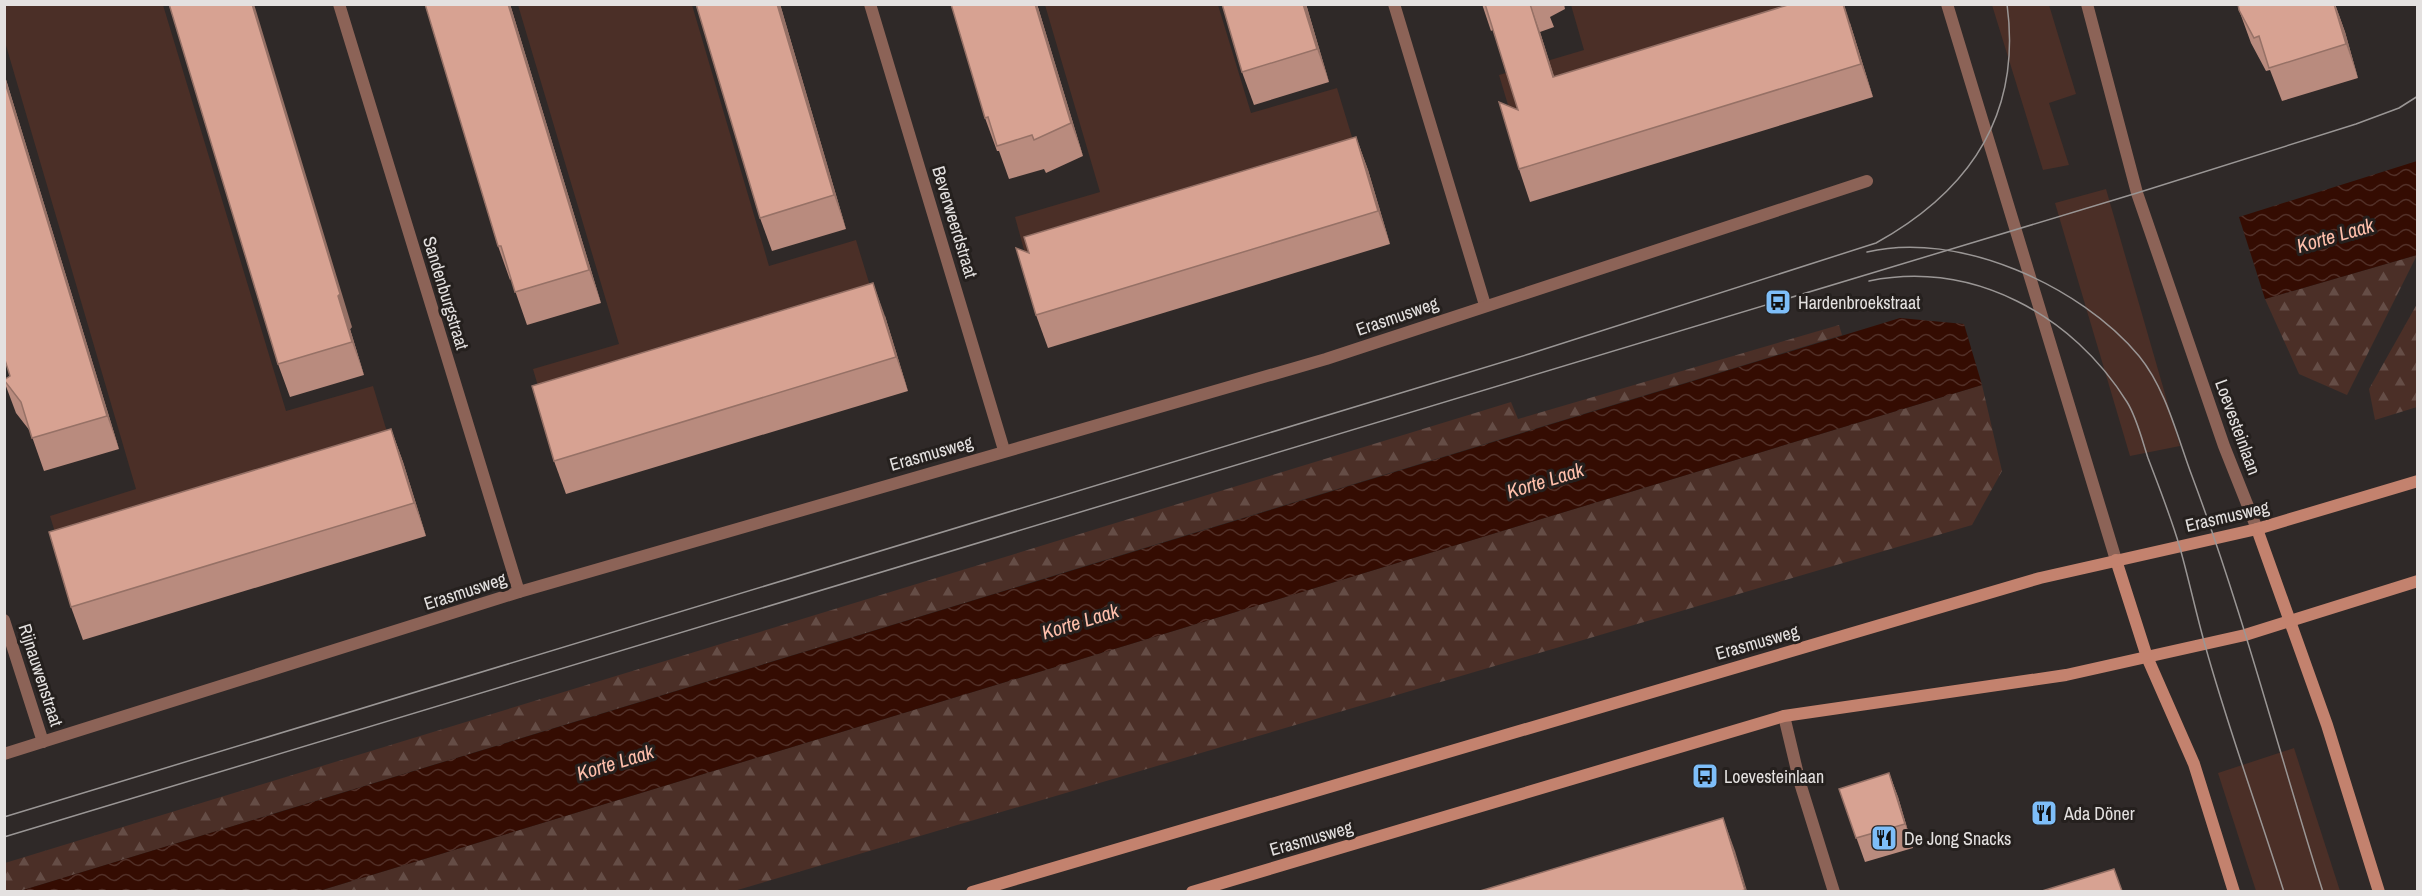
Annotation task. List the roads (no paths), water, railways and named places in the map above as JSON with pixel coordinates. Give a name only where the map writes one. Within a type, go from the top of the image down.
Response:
[{"type":"main road","name":"Erasmusweg","points":[[972,891],[2040,578],[2257,529],[2418,481]]},
{"type":"main road","name":"Loevesteinlaan","points":[[2257,529],[2326,725],[2379,891]]},
{"type":"main road","points":[[2116,560],[2147,657],[2186,742],[2234,891]]},
{"type":"main road","name":"Erasmusweg","points":[[1192,891],[1784,717],[2066,675],[2245,635],[2418,581]]},
{"type":"street","name":"Sandenburgstraat","points":[[339,4],[519,592]]},
{"type":"street","name":"Beverweerdstraat","points":[[870,4],[1004,450]]},
{"type":"street","points":[[1395,4],[1485,305]]},
{"type":"street","points":[[1947,4],[2116,560]]},
{"type":"street","name":"Loevesteinlaan","points":[[2087,4],[2137,193],[2224,446],[2257,529]]},
{"type":"street","name":"Erasmusweg","points":[[4,754],[519,592],[1004,450],[1326,359],[1867,181]]},
{"type":"street","name":"Rijnauwenstraat","points":[[4,620],[44,742]]},
{"type":"street","points":[[1784,717],[1800,783],[1834,891]]},
{"type":"water","name":"Korte Laak","points":[[2417,161],[2417,255],[2265,299],[2239,217]]},
{"type":"water","name":"Korte Laak","points":[[1900,318],[1964,324],[1982,385],[319,891],[20,891]]},
{"type":"tram line","points":[[4,817],[1529,354],[1876,243],[1909,222],[1938,199],[1963,174],[1982,146],[1997,115],[2006,81],[2010,44],[2007,4]]},
{"type":"tram line","points":[[4,837],[2137,193],[2356,124],[2399,108],[2418,96]]},
{"type":"tram line","points":[[1867,252],[1902,247],[1940,249],[1978,257],[2015,270],[2085,307],[2139,356],[2157,383],[2170,413],[2228,579],[2323,892]]},
{"type":"tram line","points":[[1869,281],[1908,277],[1946,279],[1982,287],[2017,301],[2049,320],[2079,343],[2105,371],[2127,402],[2176,536],[2214,676],[2284,892]]},
{"type":"place","name":"Hardenbroekstraat","points":[[1778,302]]},
{"type":"place","name":"Loevesteinlaan","points":[[1705,776]]},
{"type":"place","name":"Ada Döner","points":[[2044,813]]},
{"type":"place","name":"De Jong Snacks","points":[[1884,838]]}]
